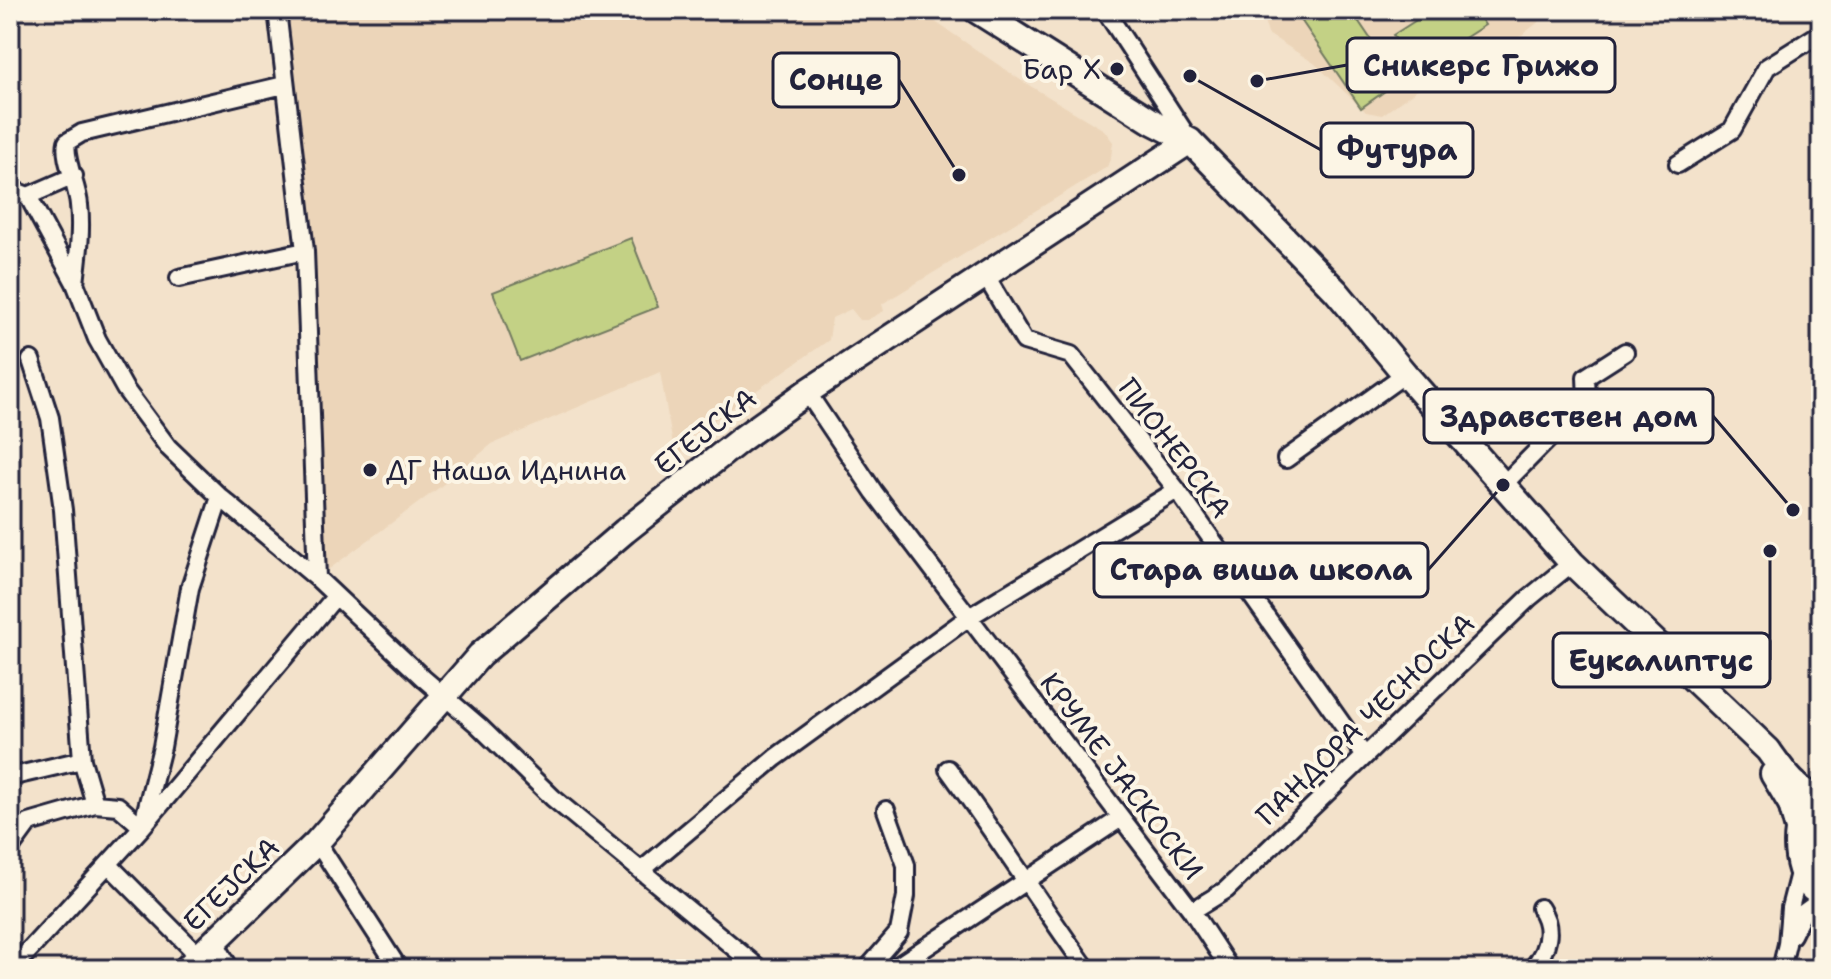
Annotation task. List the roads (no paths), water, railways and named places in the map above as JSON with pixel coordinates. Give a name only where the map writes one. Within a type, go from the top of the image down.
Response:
[{"type":"street","points":[[277,10],[305,251],[317,578]]},
{"type":"street","points":[[976,10],[1153,122],[1190,141]]},
{"type":"street","points":[[1105,10],[1190,141],[1336,291],[1572,563],[1768,750],[1788,778],[1821,802]]},
{"type":"street","points":[[1678,164],[1732,130],[1767,67],[1821,33]]},
{"type":"street","points":[[75,283],[81,228],[74,176],[65,150],[67,142],[82,133],[284,85]]},
{"type":"street","name":"ЕГЕЈСКА","points":[[199,955],[317,842],[480,655],[625,531],[740,440],[807,392],[1190,141]]},
{"type":"street","points":[[28,196],[74,176]]},
{"type":"street","points":[[10,189],[28,196],[75,283],[97,339],[125,389],[168,447],[220,497],[317,578],[553,798],[760,969]]},
{"type":"street","points":[[179,278],[305,251]]},
{"type":"street","name":"ПИОНЕРСКА","points":[[985,275],[1024,341],[1071,355],[1177,490],[1364,755]]},
{"type":"street","points":[[1503,485],[1587,400],[1586,377],[1625,352]]},
{"type":"street","points":[[31,360],[50,418],[63,510],[82,760],[95,804]]},
{"type":"street","points":[[1286,459],[1405,374]]},
{"type":"street","name":"КРУМЕ ЈАСКОСКИ","points":[[807,392],[874,492],[1192,911],[1230,969]]},
{"type":"street","points":[[642,870],[775,758],[969,617],[1177,490]]},
{"type":"street","points":[[142,827],[162,747],[190,588],[220,497]]},
{"type":"street","name":"ПАНДОРА ЧЕСНОСКА","points":[[1192,911],[1226,890],[1529,598],[1572,563]]},
{"type":"street","points":[[12,969],[142,827],[335,597]]},
{"type":"street","points":[[1736,719],[1780,784],[1791,804],[1797,826],[1800,869],[1790,908],[1781,969]]},
{"type":"street","points":[[10,777],[82,760]]},
{"type":"street","points":[[948,769],[1087,969]]},
{"type":"street","points":[[1797,826],[1803,813],[1821,802]]},
{"type":"street","points":[[10,849],[29,823],[95,804],[118,806],[142,827]]},
{"type":"street","points":[[867,969],[899,932],[906,896],[906,865],[886,810]]},
{"type":"street","points":[[893,969],[1121,818]]},
{"type":"street","name":"ЕГЕЈСКА","points":[[317,842],[399,969]]},
{"type":"street","points":[[108,864],[199,955],[230,969]]},
{"type":"street","points":[[1787,944],[1803,913],[1821,897],[1806,883],[1800,869]]},
{"type":"street","points":[[1532,969],[1541,959],[1549,928],[1548,919],[1540,908]]},
{"type":"place","name":"Бар Х","points":[[1117,69]]},
{"type":"place","name":"Футура","points":[[1190,76]]},
{"type":"place","name":"Сникерс Грижо","points":[[1257,81]]},
{"type":"place","name":"Сонце","points":[[959,175]]},
{"type":"place","name":"ДГ Наша Иднина","points":[[370,470]]},
{"type":"place","name":"Стара виша школа","points":[[1503,485]]},
{"type":"place","name":"Здравствен дом","points":[[1793,510]]},
{"type":"place","name":"Еукалиптус","points":[[1770,551]]}]
